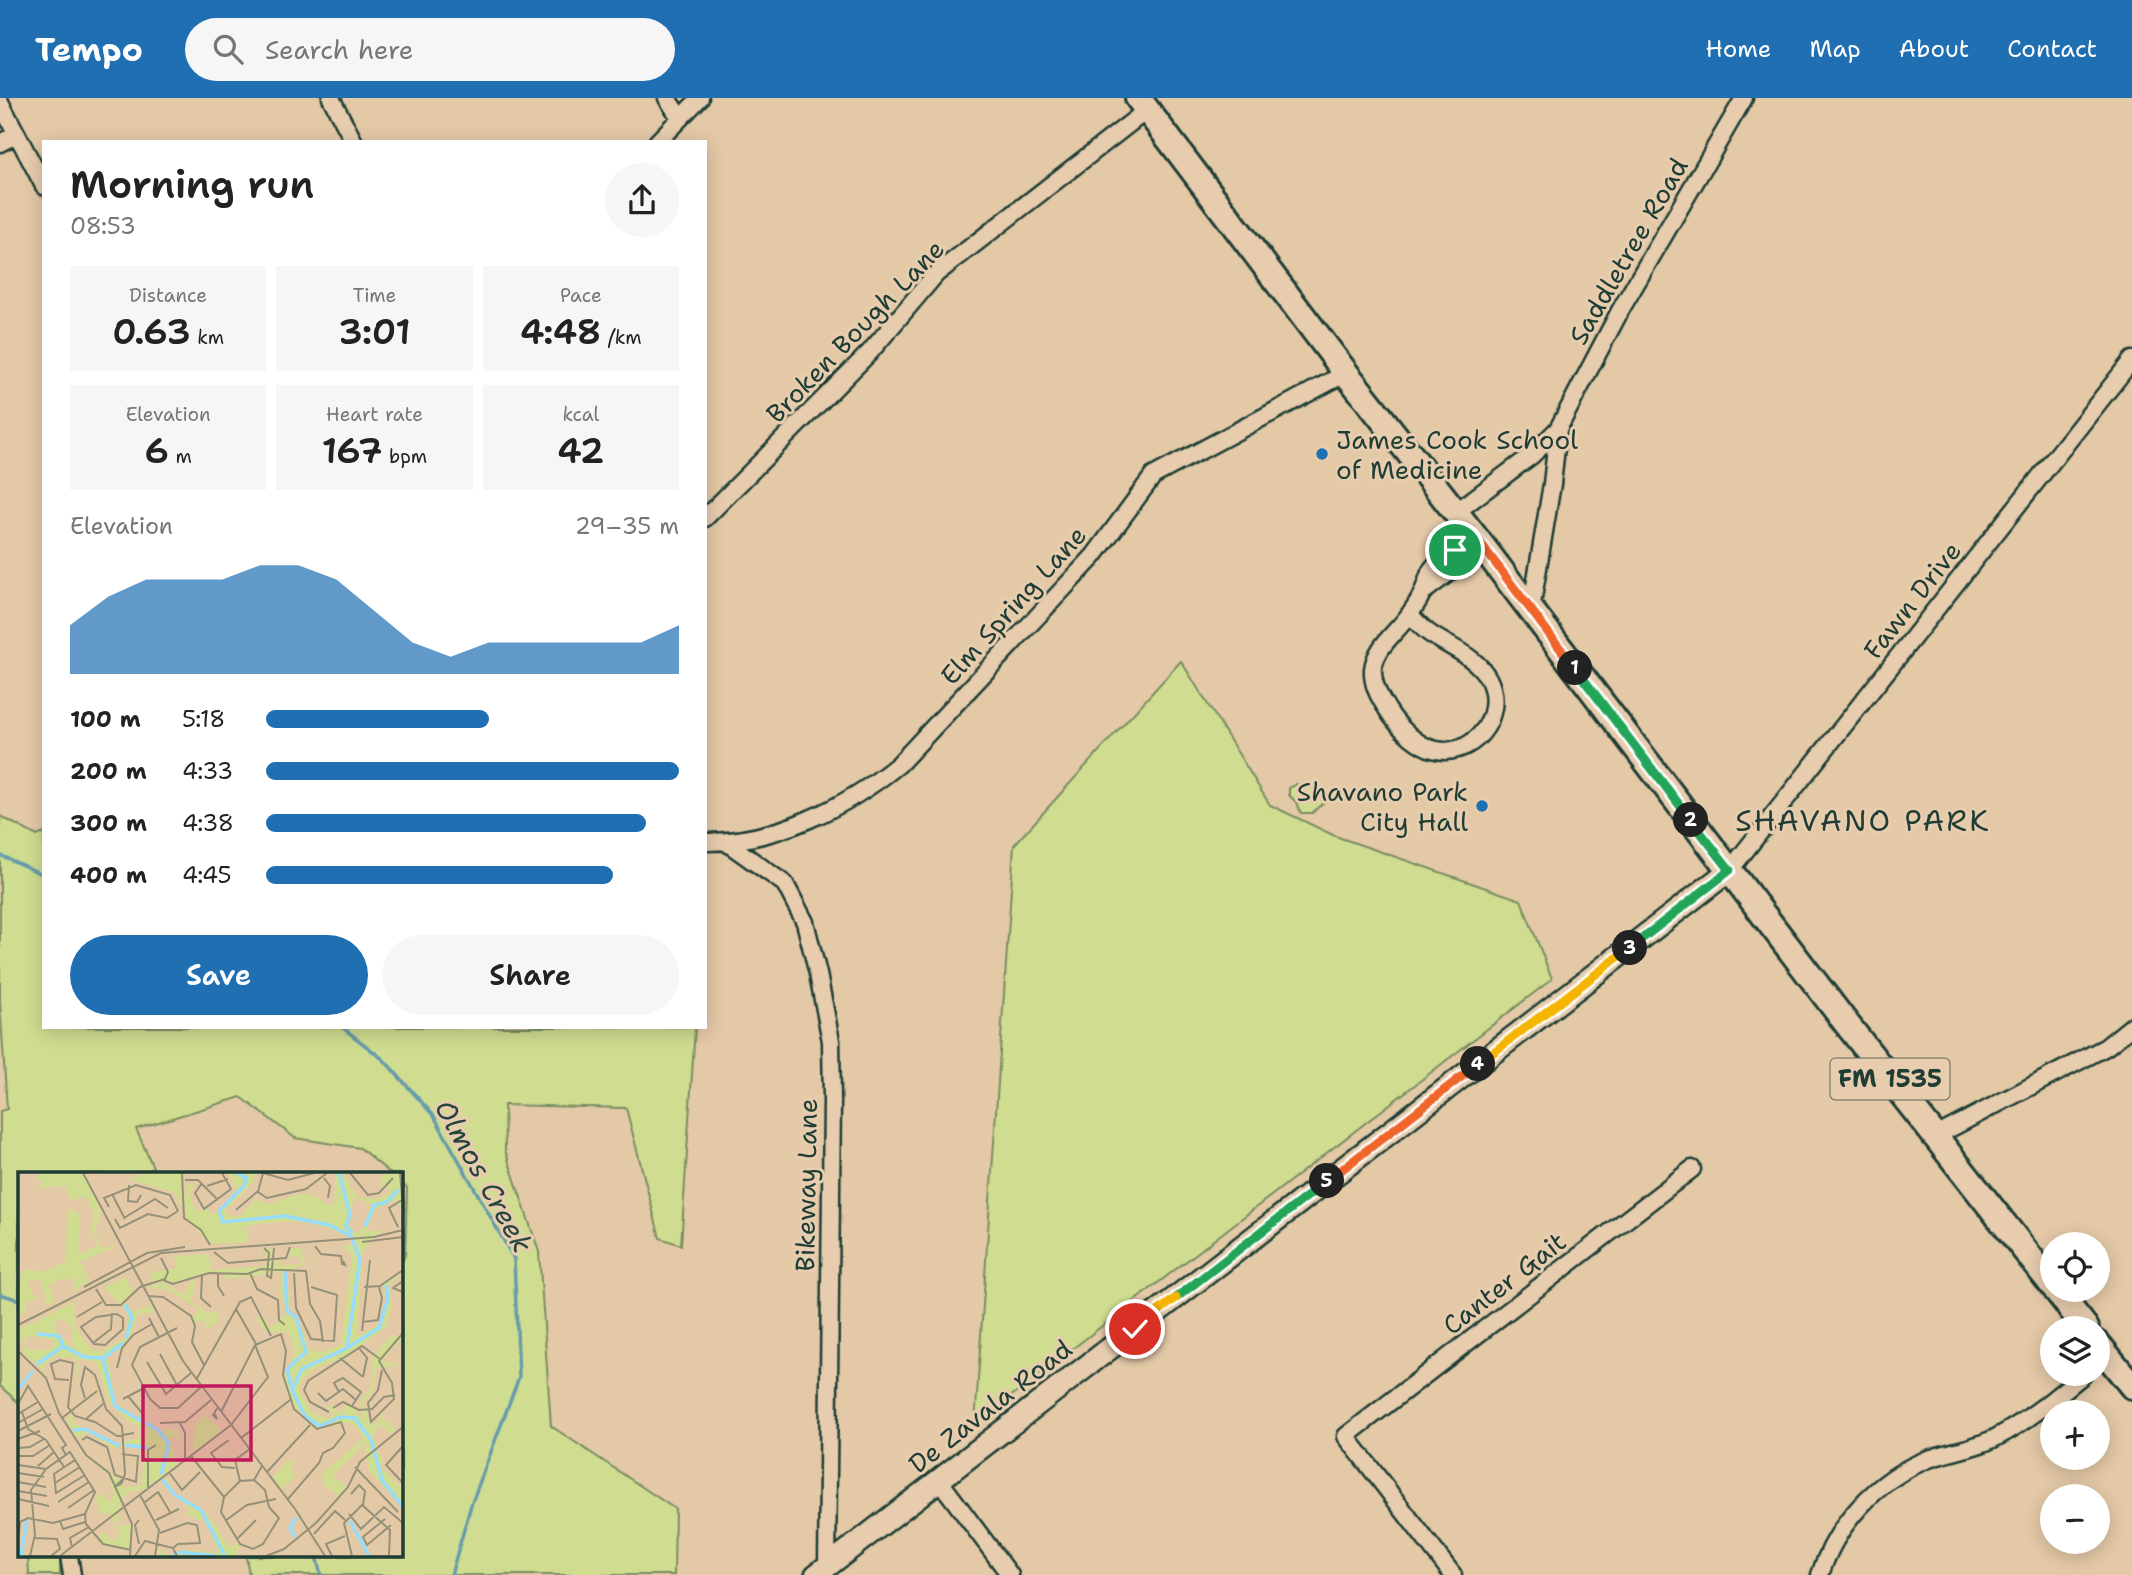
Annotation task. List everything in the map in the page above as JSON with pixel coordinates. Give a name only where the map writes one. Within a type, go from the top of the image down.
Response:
[{"type":"main road","name":"FM 1535","points":[[1142,104],[1838,1013],[2040,1270]]},
{"type":"main road","name":"De Zavala Road","points":[[821,1571],[1730,870]]},
{"type":"main road","name":"FM 1535","points":[[2065,1302],[2076,1316]]},
{"type":"main road","points":[[2110,1364],[2132,1387]]},
{"type":"street","points":[[331,98],[353,140]]},
{"type":"street","points":[[667,98],[680,118]]},
{"type":"street","points":[[659,140],[699,98]]},
{"type":"street","name":"Saddletree Road","points":[[1456,512],[1532,455],[1558,429],[1621,310],[1744,98]]},
{"type":"street","points":[[0,102],[42,182]]},
{"type":"street","name":"Broken Bough Lane","points":[[707,517],[870,352],[936,274],[1142,104]]},
{"type":"street","points":[[0,143],[17,134]]},
{"type":"street","name":"Fawn Drive","points":[[1730,870],[2132,360]]},
{"type":"street","name":"Elm Spring Lane","points":[[707,842],[726,842],[768,833],[824,813],[876,783],[900,764],[1094,556],[1153,476],[1346,373]]},
{"type":"street","name":"Saddletree Road","points":[[1531,610],[1552,484],[1558,429]]},
{"type":"street","points":[[1410,615],[1428,632],[1478,664],[1489,679],[1494,707],[1491,718],[1478,738],[1462,748],[1441,751],[1421,744],[1394,720],[1377,692],[1373,670],[1392,634],[1410,615],[1433,569],[1478,541]]},
{"type":"street","name":"Bikeway Lane","points":[[726,842],[785,884],[797,904],[809,935],[831,1041],[832,1100],[821,1571]]},
{"type":"street","points":[[1936,1136],[2106,1047],[2132,1026]]},
{"type":"street","name":"Canter Gait","points":[[1454,1575],[1346,1436],[1692,1169]]},
{"type":"street","points":[[1820,1575],[1839,1534],[1877,1490],[1926,1460],[1997,1437],[2069,1386]]},
{"type":"street","points":[[939,1480],[1010,1575]]},
{"type":"green space","points":[[1181,661],[1270,805],[1335,836],[1521,900],[1552,979],[975,1424],[1014,845]]},
{"type":"green space","points":[[1297,784],[1304,788],[1312,786],[1324,802],[1312,813],[1301,813],[1297,803],[1289,795],[1289,788]]},
{"type":"green space","points":[[0,816],[37,836],[42,834],[42,1029],[695,1029],[681,1245],[660,1238],[626,1108],[504,1105],[505,1150],[539,1252],[551,1426],[675,1509],[674,1575],[249,1575],[246,1558],[402,1558],[402,1262],[405,1255],[407,1188],[402,1184],[402,1172],[389,1172],[360,1148],[295,1138],[241,1097],[136,1129],[153,1167],[147,1172],[18,1172],[18,1402],[0,1386],[0,1111],[7,1109],[0,1001]]},
{"type":"green space","points":[[28,1558],[60,1558],[60,1575],[29,1575]]},
{"type":"waterway","name":"Olmos Creek","points":[[0,855],[42,874]]},
{"type":"waterway","name":"Olmos Creek","points":[[345,1029],[384,1060],[434,1116],[514,1259],[519,1377],[471,1505],[451,1575]]},
{"type":"waterway","points":[[0,1294],[18,1300]]},
{"type":"waterway","points":[[317,1558],[321,1575]]},
{"type":"place","name":"James Cook School of Medicine","points":[[1322,454]]},
{"type":"place","name":"Shavano Park City Hall","points":[[1482,806]]},
{"type":"district","name":"SHAVANO PARK","points":[[1863,820]]},
{"type":"route","points":[[1135,1329],[1730,870],[1474,535],[1455,550]]}]
